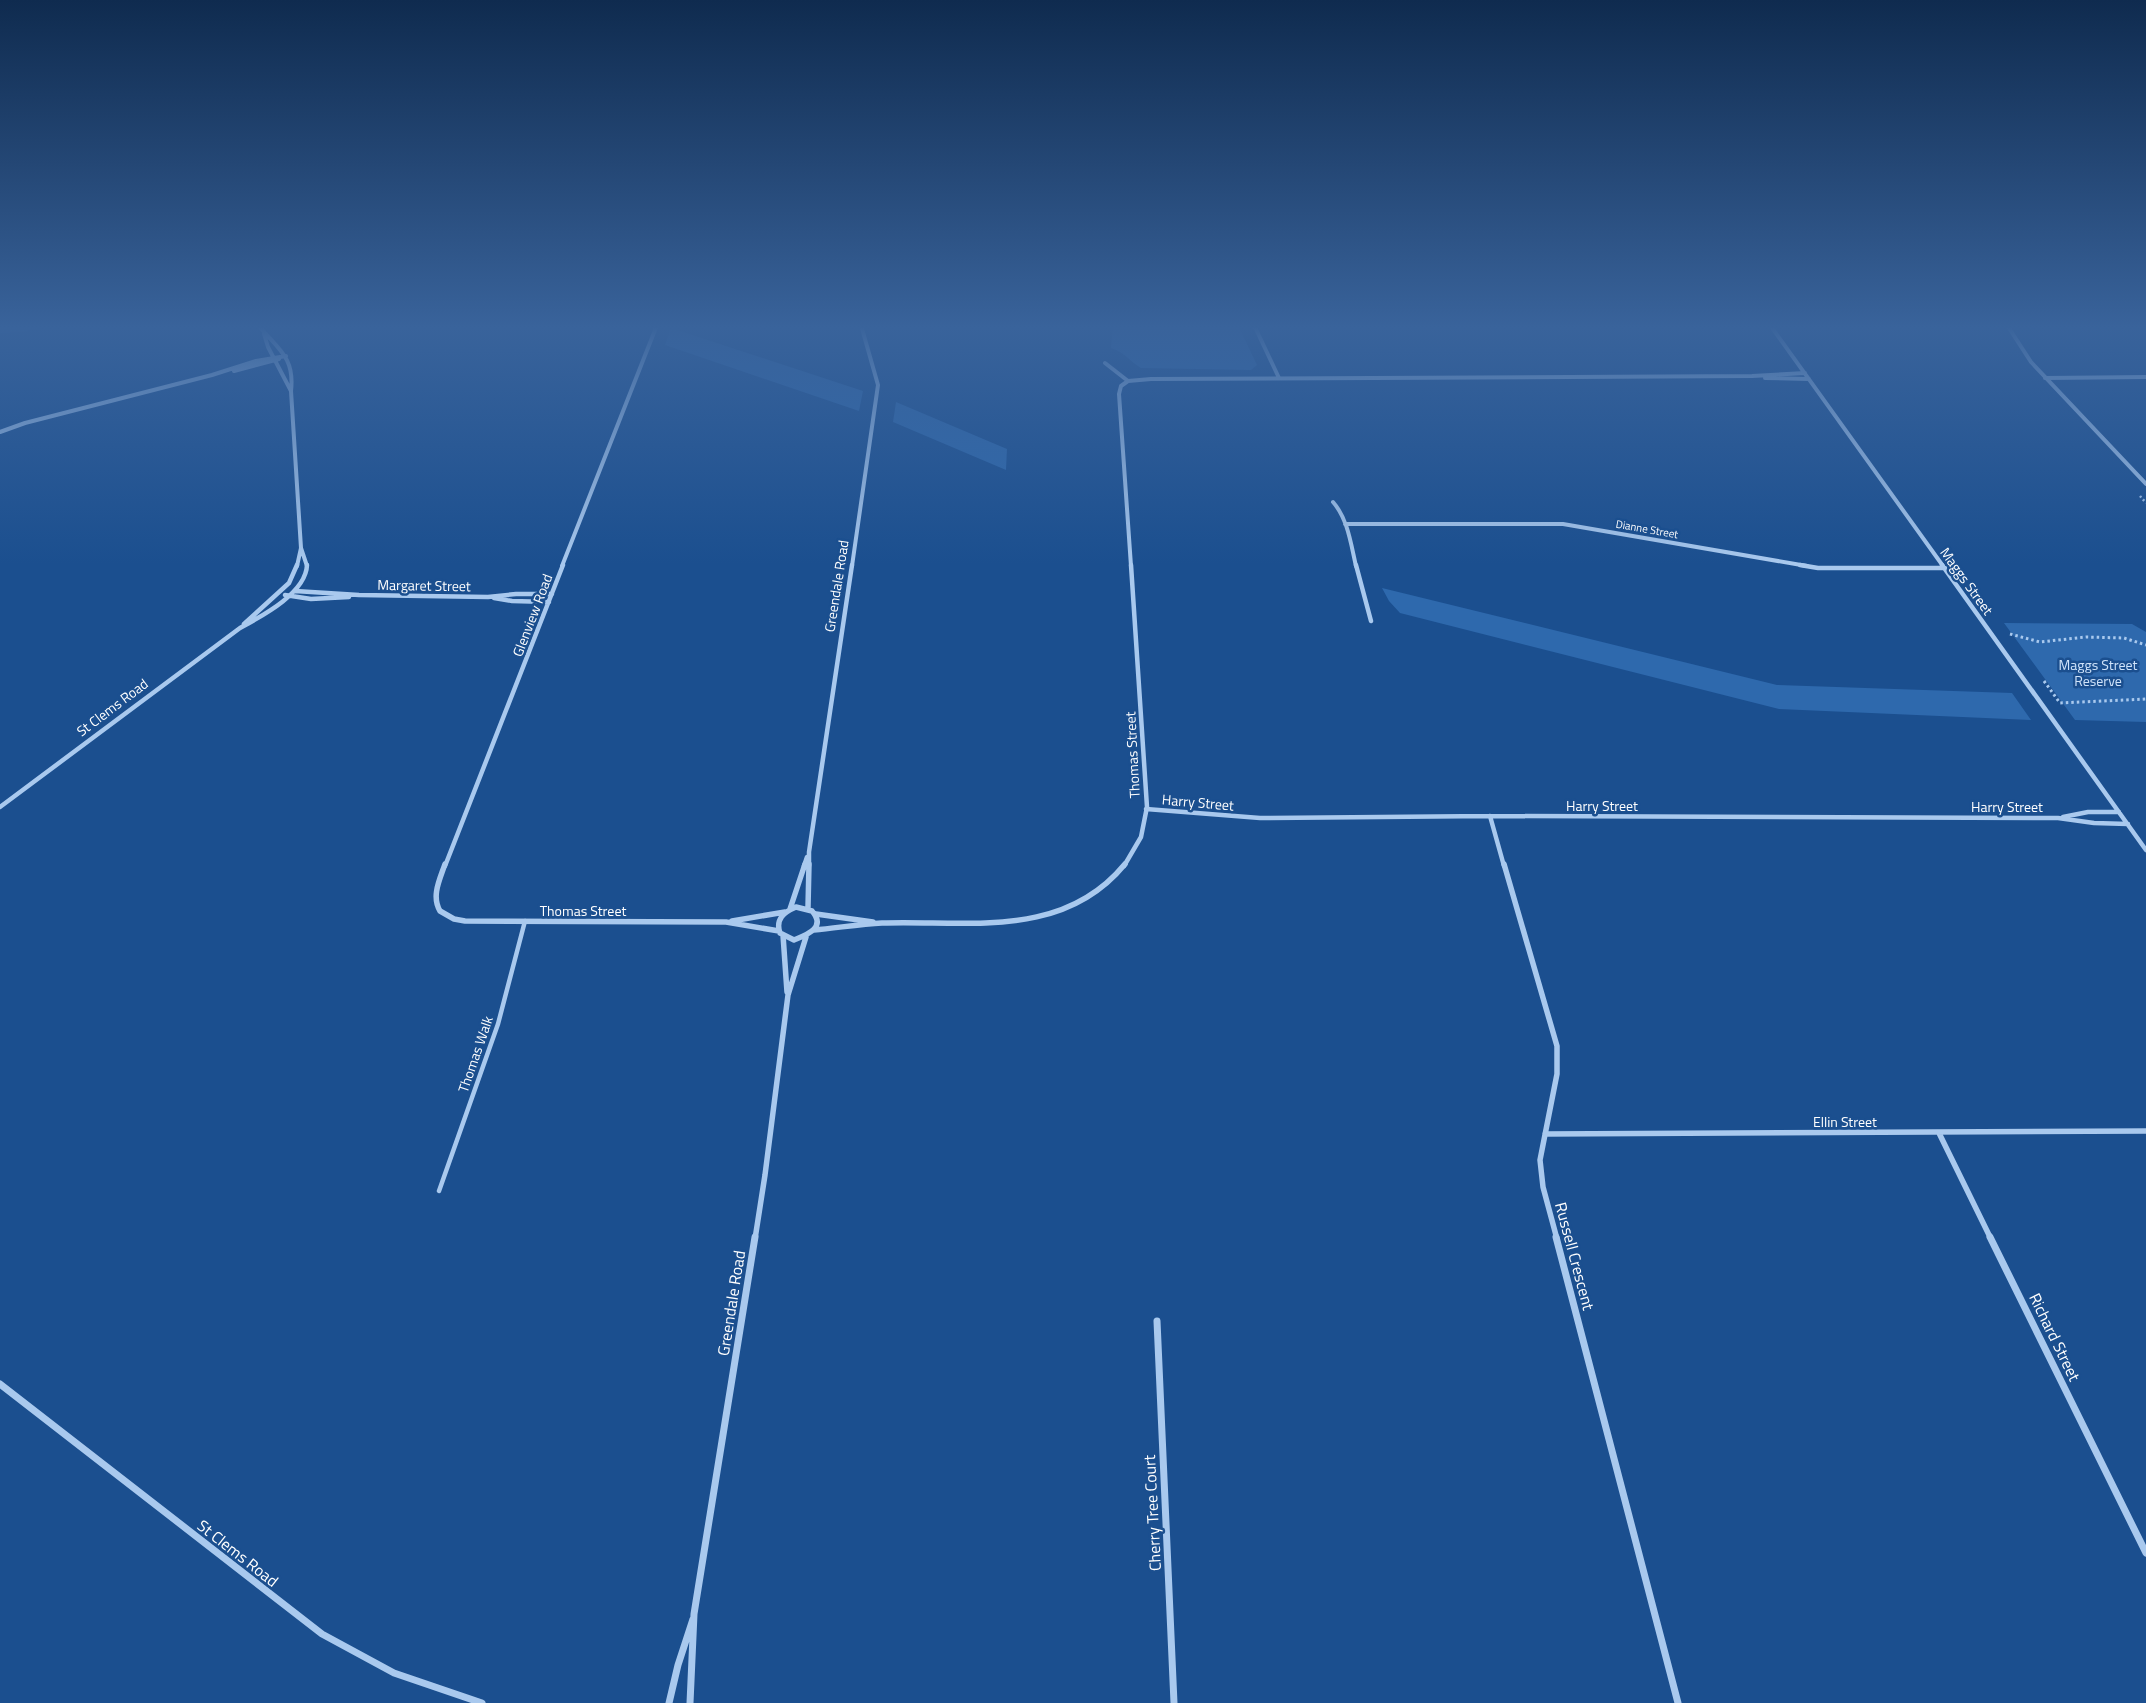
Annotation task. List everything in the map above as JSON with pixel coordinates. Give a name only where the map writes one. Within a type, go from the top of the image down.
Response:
[{"type":"street","points":[[0,432],[38,419],[95,404]]},
{"type":"street","name":"St Clems Road","points":[[240,628],[251,616],[279,594],[295,573],[301,548],[292,404]]},
{"type":"street","name":"Glenview Road","points":[[441,913],[436,903],[436,890],[626,404]]},
{"type":"street","name":"Greendale Road","points":[[808,908],[809,852],[877,404]]},
{"type":"street","name":"Thomas Street","points":[[814,930],[881,923],[1017,923],[1056,913],[1074,906],[1106,884],[1132,855],[1144,830],[1146,809],[1145,771],[1120,404]]},
{"type":"street","name":"Maggs Street","points":[[1827,404],[2146,850]]},
{"type":"street","points":[[2070,404],[2146,484]]},
{"type":"street","points":[[1333,502],[1339,509],[1345,524],[1371,621]]},
{"type":"street","name":"Dianne Street","points":[[1345,524],[1570,525],[1818,568],[1945,568]]},
{"type":"street","name":"St Clems Road","points":[[0,807],[240,628],[258,618],[293,591],[305,578],[307,571],[308,563],[301,548]]},
{"type":"street","name":"Margaret Street","points":[[279,594],[293,591],[319,591],[359,596]]},
{"type":"street","name":"Margaret Street","points":[[279,594],[320,599],[359,596],[488,597],[516,594],[552,594]]},
{"type":"street","name":"Margaret Street","points":[[488,597],[512,601],[549,602]]},
{"type":"street","name":"Harry Street","points":[[1146,809],[1260,818],[1490,816],[2058,818],[2094,823],[2128,824]]},
{"type":"street","name":"Harry Street","points":[[2058,818],[2088,812],[2118,812]]},
{"type":"street","name":"Russell Crescent","points":[[1490,816],[1557,1046],[1557,1074],[1540,1160],[1545,1194],[1678,1703]]},
{"type":"street","name":"Greendale Road","points":[[787,910],[809,852]]},
{"type":"street","points":[[796,907],[808,908],[816,914],[818,922],[814,930],[806,937],[794,940],[781,933],[778,921],[787,910],[796,907]]},
{"type":"street","name":"Thomas Street","points":[[441,913],[448,917],[466,921],[726,922],[787,910]]},
{"type":"street","name":"Thomas Street","points":[[816,914],[881,923]]},
{"type":"street","name":"Thomas Street","points":[[726,922],[781,933]]},
{"type":"street","name":"Greendale Road","points":[[781,933],[788,995]]},
{"type":"street","name":"Greendale Road","points":[[690,1703],[694,1614],[765,1175],[788,995],[806,937]]},
{"type":"street","name":"Ellin Street","points":[[1545,1134],[2146,1131]]},
{"type":"street","name":"Richard Street","points":[[1939,1133],[2146,1553]]},
{"type":"street","name":"Cherry Tree Court","points":[[1156,1321],[1174,1703]]},
{"type":"street","name":"St Clems Road","points":[[0,1384],[322,1634],[394,1673],[482,1703]]},
{"type":"street","name":"Greendale Road","points":[[669,1703],[678,1664],[694,1614]]},
{"type":"lane","name":"Thomas Walk","points":[[439,1191],[464,1125],[477,1079],[498,1024],[525,922]]},
{"type":"path","points":[[2016,642],[2010,634],[2040,642],[2086,637],[2124,638],[2146,645]]},
{"type":"path","points":[[2044,680],[2060,702],[2146,699]]},
{"type":"green space","points":[[840,404],[860,404],[859,411]]},
{"type":"green space","points":[[896,404],[902,404],[1007,449],[1006,470],[893,422]]},
{"type":"green space","points":[[1382,588],[1777,685],[2012,693],[2031,720],[1779,709],[1400,613],[1389,601]]},
{"type":"green space","name":"Maggs Street Reserve","points":[[2004,623],[2132,624],[2146,632],[2146,722],[2075,720]]}]
